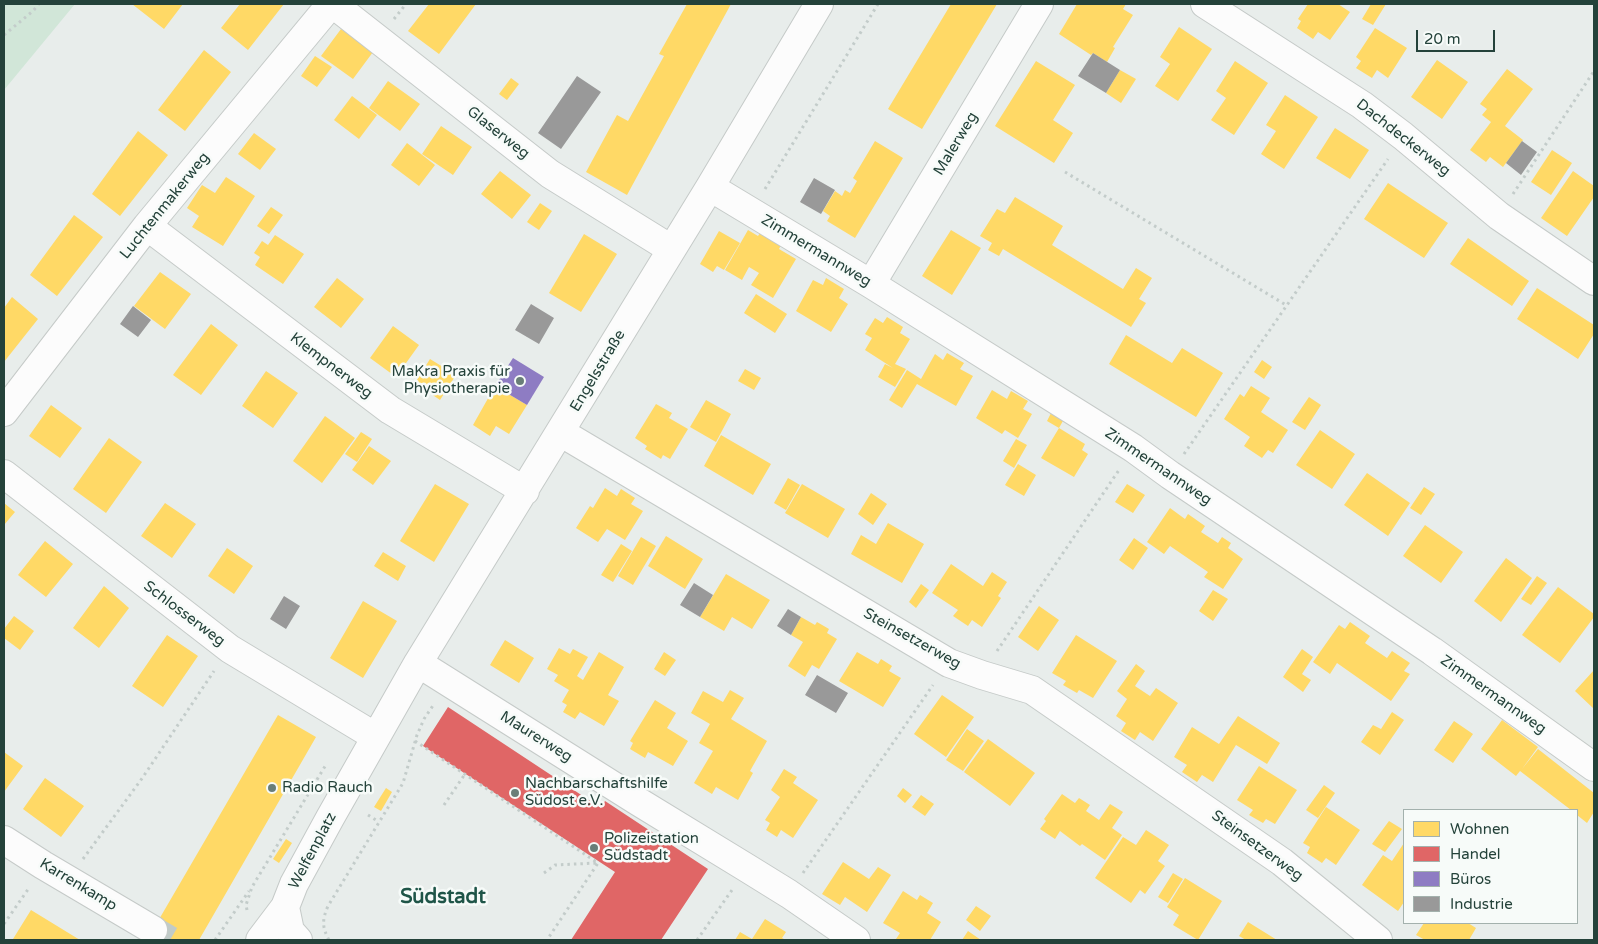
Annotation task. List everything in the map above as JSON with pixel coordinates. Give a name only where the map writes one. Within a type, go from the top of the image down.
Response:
[{"type":"street","name":"Luchtenmakerweg","points":[[4,412],[148,226],[332,4]]},
{"type":"street","name":"Glaserweg","points":[[332,4],[550,174],[671,249]]},
{"type":"street","name":"Engelsstraße","points":[[376,737],[418,664],[710,187],[819,4]]},
{"type":"street","name":"Malerweg","points":[[871,284],[1039,4]]},
{"type":"street","name":"Dachdeckerweg","points":[[1205,4],[1362,105],[1403,136],[1499,216],[1594,281]]},
{"type":"street","name":"Zimmermannweg","points":[[710,187],[871,284],[1133,448],[1170,475],[1432,651],[1594,767]]},
{"type":"street","name":"Klempnerweg","points":[[148,226],[390,410],[525,491]]},
{"type":"street","name":"Steinsetzerweg","points":[[560,432],[949,663],[1032,690],[1282,862],[1378,940]]},
{"type":"street","name":"Schlosserweg","points":[[4,474],[230,649],[376,737]]},
{"type":"street","name":"Maurerweg","points":[[418,664],[789,894],[856,940]]},
{"type":"street","name":"Welfenplatz","points":[[298,940],[290,931],[285,906],[294,884],[376,737]]},
{"type":"street","name":"Karrenkamp","points":[[4,840],[153,930]]},
{"type":"street","points":[[260,940],[285,906]]},
{"type":"path","points":[[4,36],[39,4]]},
{"type":"path","points":[[761,196],[878,4]]},
{"type":"path","points":[[1499,216],[1594,71]]},
{"type":"path","points":[[1170,475],[1403,136]]},
{"type":"path","points":[[1065,172],[1286,305]]},
{"type":"path","points":[[982,675],[1133,448]]},
{"type":"path","points":[[68,880],[143,777],[230,649]]},
{"type":"path","points":[[789,894],[949,663]]},
{"type":"path","points":[[415,741],[598,863]]},
{"type":"path","points":[[444,805],[464,774]]},
{"type":"path","points":[[368,816],[378,822]]},
{"type":"path","points":[[544,873],[555,865],[598,863]]},
{"type":"path","points":[[547,940],[598,863]]},
{"type":"path","points":[[4,924],[44,865]]},
{"type":"path","points":[[697,940],[747,868]]},
{"type":"path","points":[[215,940],[252,886]]},
{"type":"green space","points":[[4,4],[75,4],[4,90]]},
{"type":"building: Wohnen","points":[[132,4],[183,4],[164,29]]},
{"type":"building: Wohnen","points":[[240,4],[284,4],[248,50],[221,28]]},
{"type":"building: Wohnen","points":[[429,4],[476,4],[439,54],[408,31]]},
{"type":"building: Wohnen","points":[[687,4],[731,4],[627,195],[586,172],[617,115],[628,121],[664,56],[659,54]]},
{"type":"building: Wohnen","points":[[951,4],[997,4],[922,129],[888,109]]},
{"type":"building: Wohnen","points":[[1077,4],[1126,4],[1123,9],[1133,15],[1113,47],[1115,48],[1107,62],[1093,53],[1091,55],[1059,34]]},
{"type":"building: Wohnen","points":[[1308,4],[1338,4],[1350,12],[1330,40],[1318,32],[1313,39],[1297,28],[1301,21],[1298,19]]},
{"type":"building: Wohnen","points":[[1371,4],[1386,4],[1373,25],[1362,19]]},
{"type":"building: Wohnen","points":[[1179,27],[1212,49],[1178,101],[1155,86],[1170,64],[1160,57]]},
{"type":"building: Wohnen","points":[[1375,28],[1407,48],[1388,78],[1377,70],[1372,78],[1356,68],[1361,61],[1356,57]]},
{"type":"building: Wohnen","points":[[341,29],[373,52],[353,79],[321,56]]},
{"type":"building: Wohnen","points":[[204,50],[231,72],[185,131],[158,110]]},
{"type":"building: Wohnen","points":[[315,56],[332,67],[317,87],[301,76]]},
{"type":"building: Wohnen","points":[[1437,60],[1468,82],[1442,119],[1411,97]]},
{"type":"building: Wohnen","points":[[1036,61],[1075,85],[1053,120],[1073,133],[1054,163],[995,126]]},
{"type":"building: Wohnen","points":[[1235,61],[1268,83],[1234,135],[1211,120],[1226,98],[1216,91]]},
{"type":"building: Wohnen","points":[[1507,69],[1533,89],[1505,126],[1523,140],[1503,167],[1490,157],[1486,162],[1470,150],[1491,122],[1482,115],[1487,109],[1480,104]]},
{"type":"building: Wohnen","points":[[1120,70],[1136,79],[1121,103],[1106,93]]},
{"type":"building: Wohnen","points":[[511,78],[519,84],[507,100],[499,94]]},
{"type":"building: Wohnen","points":[[388,81],[420,104],[400,131],[369,108]]},
{"type":"building: Wohnen","points":[[1285,95],[1318,117],[1284,169],[1261,154],[1276,131],[1266,125]]},
{"type":"building: Wohnen","points":[[352,96],[377,115],[359,139],[334,120]]},
{"type":"building: Wohnen","points":[[441,126],[472,147],[453,175],[422,154]]},
{"type":"building: Wohnen","points":[[1335,128],[1369,150],[1350,179],[1316,158]]},
{"type":"building: Wohnen","points":[[138,131],[168,155],[120,216],[92,194]]},
{"type":"building: Wohnen","points":[[254,133],[276,149],[260,170],[238,154]]},
{"type":"building: Wohnen","points":[[875,141],[903,158],[855,238],[827,221],[830,216],[823,211],[835,191],[842,196],[845,190],[850,193],[857,181],[853,178]]},
{"type":"building: Wohnen","points":[[407,143],[435,165],[419,186],[391,165]]},
{"type":"building: Wohnen","points":[[1552,150],[1572,163],[1551,195],[1531,182]]},
{"type":"building: Wohnen","points":[[500,171],[531,195],[512,219],[481,194]]},
{"type":"building: Wohnen","points":[[1573,171],[1594,186],[1594,197],[1567,236],[1541,218]]},
{"type":"building: Wohnen","points":[[226,177],[255,196],[223,246],[192,227],[199,216],[187,208],[202,185],[215,193]]},
{"type":"building: Wohnen","points":[[1388,183],[1448,223],[1424,258],[1364,219]]},
{"type":"building: Wohnen","points":[[1015,197],[1063,226],[1052,245],[1123,289],[1136,268],[1152,278],[1139,299],[1146,303],[1131,327],[1003,249],[999,256],[988,250],[992,243],[980,236],[997,209],[1005,213]]},
{"type":"building: Wohnen","points":[[540,203],[552,211],[539,230],[527,222]]},
{"type":"building: Wohnen","points":[[271,207],[283,215],[269,234],[257,226]]},
{"type":"building: Wohnen","points":[[74,215],[103,237],[57,296],[30,275]]},
{"type":"building: Wohnen","points":[[748,230],[758,236],[760,233],[781,245],[779,249],[796,259],[773,298],[751,285],[759,273],[749,267],[742,280],[725,270]]},
{"type":"building: Wohnen","points":[[951,230],[981,248],[952,295],[922,276]]},
{"type":"building: Wohnen","points":[[719,231],[740,243],[724,270],[717,266],[713,272],[700,264]]},
{"type":"building: Wohnen","points":[[584,234],[617,254],[581,312],[549,293]]},
{"type":"building: Wohnen","points":[[275,235],[304,254],[283,284],[255,265],[260,257],[254,253],[262,241],[268,245]]},
{"type":"building: Wohnen","points":[[1468,238],[1529,281],[1512,306],[1450,264]]},
{"type":"building: Wohnen","points":[[160,272],[191,294],[165,329],[134,306]]},
{"type":"building: Wohnen","points":[[337,278],[364,299],[341,328],[314,307]]},
{"type":"building: Wohnen","points":[[826,278],[844,289],[839,298],[848,304],[831,332],[796,311],[813,280],[823,285]]},
{"type":"building: Wohnen","points":[[1537,288],[1594,325],[1594,334],[1578,359],[1517,319]]},
{"type":"building: Wohnen","points":[[756,294],[787,314],[775,333],[744,313]]},
{"type":"building: Wohnen","points":[[12,297],[38,319],[4,362],[4,308]]},
{"type":"building: Wohnen","points":[[887,317],[903,327],[900,333],[910,339],[895,364],[906,369],[895,387],[878,377],[885,364],[893,368],[865,350],[872,338],[865,334],[875,318],[883,323]]},
{"type":"building: Wohnen","points":[[211,324],[238,345],[201,395],[173,375]]},
{"type":"building: Wohnen","points":[[393,326],[419,345],[396,377],[370,358]]},
{"type":"building: Wohnen","points":[[1126,335],[1172,363],[1182,348],[1223,373],[1196,417],[1109,364]]},
{"type":"building: Wohnen","points":[[947,353],[964,363],[960,369],[973,376],[956,406],[917,384],[902,408],[889,400],[907,370],[921,379],[935,354],[943,360]]},
{"type":"building: Wohnen","points":[[430,359],[456,375],[440,400],[415,383]]},
{"type":"building: Wohnen","points":[[1262,360],[1272,367],[1264,379],[1254,372]]},
{"type":"building: Wohnen","points":[[745,369],[761,378],[754,390],[738,381]]},
{"type":"building: Wohnen","points":[[266,371],[298,393],[273,428],[242,406]]},
{"type":"building: Wohnen","points":[[495,386],[527,405],[509,434],[496,426],[490,436],[473,425]]},
{"type":"building: Wohnen","points":[[1251,386],[1270,398],[1261,412],[1288,430],[1273,453],[1268,450],[1262,458],[1244,446],[1250,437],[1224,419],[1240,394],[1244,397]]},
{"type":"building: Wohnen","points":[[992,390],[1007,399],[1011,391],[1028,401],[1023,409],[1032,414],[1018,438],[1005,430],[1002,434],[976,418]]},
{"type":"building: Wohnen","points":[[1309,397],[1321,405],[1305,430],[1292,422]]},
{"type":"building: Wohnen","points":[[706,400],[731,414],[716,442],[690,427]]},
{"type":"building: Wohnen","points":[[656,404],[672,413],[669,418],[688,429],[670,459],[663,455],[661,459],[645,449],[647,446],[635,438]]},
{"type":"building: Wohnen","points":[[51,405],[82,428],[60,458],[29,436]]},
{"type":"building: Wohnen","points":[[1052,411],[1064,419],[1059,428],[1047,421]]},
{"type":"building: Wohnen","points":[[325,416],[355,438],[322,483],[293,461]]},
{"type":"building: Wohnen","points":[[1059,428],[1085,444],[1082,450],[1088,454],[1074,477],[1041,458]]},
{"type":"building: Wohnen","points":[[1320,430],[1355,454],[1332,489],[1296,465]]},
{"type":"building: Wohnen","points":[[361,432],[372,439],[357,462],[345,454]]},
{"type":"building: Wohnen","points":[[721,435],[771,464],[753,495],[704,466]]},
{"type":"building: Wohnen","points":[[109,438],[142,462],[106,513],[73,489]]},
{"type":"building: Wohnen","points":[[1016,439],[1027,445],[1014,468],[1003,461]]},
{"type":"building: Wohnen","points":[[369,446],[391,461],[373,485],[352,470]]},
{"type":"building: Wohnen","points":[[1018,464],[1036,475],[1024,496],[1005,485]]},
{"type":"building: Wohnen","points":[[1367,473],[1410,503],[1388,536],[1344,505]]},
{"type":"building: Wohnen","points":[[788,478],[800,485],[786,510],[774,503]]},
{"type":"building: Wohnen","points":[[435,484],[469,504],[434,562],[400,541]]},
{"type":"building: Wohnen","points":[[802,484],[845,509],[828,538],[785,513]]},
{"type":"building: Wohnen","points":[[1127,484],[1145,495],[1133,513],[1115,502]]},
{"type":"building: Wohnen","points":[[1424,487],[1435,494],[1421,515],[1410,508]]},
{"type":"building: Wohnen","points":[[605,488],[617,496],[621,489],[635,498],[631,504],[643,511],[625,540],[607,529],[598,542],[576,528],[590,506],[593,508]]},
{"type":"building: Wohnen","points":[[871,493],[887,504],[873,525],[858,514]]},
{"type":"building: Wohnen","points":[[4,503],[15,512],[4,525]]},
{"type":"building: Wohnen","points":[[165,503],[196,524],[172,558],[141,536]]},
{"type":"building: Wohnen","points":[[1170,508],[1185,519],[1188,514],[1205,526],[1201,532],[1218,543],[1222,537],[1231,543],[1228,548],[1243,559],[1223,589],[1204,577],[1208,572],[1170,546],[1164,554],[1147,542]]},
{"type":"building: Wohnen","points":[[888,523],[924,544],[902,583],[851,554],[861,535],[876,544]]},
{"type":"building: Wohnen","points":[[1425,525],[1463,552],[1441,583],[1403,556]]},
{"type":"building: Wohnen","points":[[666,536],[703,559],[685,589],[648,566]]},
{"type":"building: Wohnen","points":[[641,537],[656,546],[633,585],[618,576]]},
{"type":"building: Wohnen","points":[[1134,538],[1148,548],[1133,570],[1119,560]]},
{"type":"building: Wohnen","points":[[45,541],[73,564],[46,597],[18,575]]},
{"type":"building: Wohnen","points":[[621,544],[632,551],[613,582],[601,575]]},
{"type":"building: Wohnen","points":[[227,548],[253,566],[234,594],[208,576]]},
{"type":"building: Wohnen","points":[[383,552],[406,566],[398,581],[374,566]]},
{"type":"building: Wohnen","points":[[1506,558],[1532,578],[1501,622],[1474,601]]},
{"type":"building: Wohnen","points":[[951,564],[983,586],[992,572],[1007,582],[998,596],[1001,598],[982,627],[972,620],[968,626],[953,616],[958,610],[932,593]]},
{"type":"building: Wohnen","points":[[726,574],[770,600],[752,629],[732,617],[724,631],[700,617]]},
{"type":"building: Wohnen","points":[[1537,576],[1547,583],[1531,605],[1521,599]]},
{"type":"building: Wohnen","points":[[921,584],[929,590],[916,608],[909,602]]},
{"type":"building: Wohnen","points":[[104,586],[129,608],[99,648],[73,628]]},
{"type":"building: Wohnen","points":[[1558,587],[1594,614],[1594,617],[1560,663],[1522,635]]},
{"type":"building: Wohnen","points":[[1213,590],[1228,599],[1213,621],[1199,611]]},
{"type":"building: Wohnen","points":[[363,601],[397,621],[363,678],[330,658]]},
{"type":"building: Wohnen","points":[[1039,606],[1059,620],[1038,651],[1018,637]]},
{"type":"building: Wohnen","points":[[14,616],[34,631],[20,650],[4,638],[4,629]]},
{"type":"building: Wohnen","points":[[801,617],[815,625],[817,622],[829,629],[827,633],[837,639],[819,669],[812,665],[805,677],[788,666],[803,642],[791,635]]},
{"type":"building: Wohnen","points":[[1350,622],[1370,636],[1365,643],[1387,658],[1392,651],[1410,663],[1404,671],[1410,674],[1391,701],[1337,663],[1330,674],[1313,662],[1339,625],[1345,629]]},
{"type":"building: Wohnen","points":[[167,635],[198,656],[163,707],[132,686]]},
{"type":"building: Wohnen","points":[[1076,635],[1117,661],[1093,698],[1079,690],[1077,693],[1063,685],[1066,681],[1052,673]]},
{"type":"building: Wohnen","points":[[505,640],[534,658],[519,683],[490,665]]},
{"type":"building: Wohnen","points":[[559,648],[570,654],[573,649],[588,657],[577,676],[583,680],[599,652],[624,667],[608,695],[619,701],[604,726],[580,712],[575,719],[563,712],[567,705],[562,702],[569,690],[554,681],[558,675],[547,669]]},
{"type":"building: Wohnen","points":[[1302,649],[1313,657],[1302,674],[1311,680],[1303,692],[1283,677]]},
{"type":"building: Wohnen","points":[[664,652],[676,660],[665,676],[654,669]]},
{"type":"building: Wohnen","points":[[857,652],[878,664],[881,659],[892,666],[889,671],[901,678],[883,707],[839,681]]},
{"type":"building: Wohnen","points":[[1136,664],[1145,671],[1135,686],[1150,696],[1156,688],[1178,703],[1153,741],[1140,732],[1135,740],[1121,731],[1126,723],[1116,716],[1127,699],[1117,691]]},
{"type":"building: Wohnen","points":[[1594,670],[1594,709],[1575,691]]},
{"type":"building: Wohnen","points":[[730,690],[744,698],[731,719],[767,741],[750,771],[753,773],[738,800],[716,787],[712,794],[694,783],[713,751],[699,743],[710,724],[691,713],[703,691],[723,702]]},
{"type":"building: Wohnen","points":[[942,695],[974,717],[946,757],[914,734]]},
{"type":"building: Wohnen","points":[[655,700],[676,713],[667,728],[688,741],[673,766],[648,752],[645,758],[630,749],[633,743],[630,741]]},
{"type":"building: Wohnen","points":[[1392,712],[1404,720],[1380,755],[1361,742],[1373,725],[1381,729]]},
{"type":"building: Wohnen","points":[[278,715],[316,737],[199,940],[147,940]]},
{"type":"building: Wohnen","points":[[1238,716],[1280,743],[1267,764],[1236,745],[1213,782],[1202,775],[1197,782],[1182,772],[1187,765],[1174,757],[1192,727],[1219,744]]},
{"type":"building: Wohnen","points":[[1502,720],[1538,747],[1522,769],[1538,749],[1594,793],[1594,812],[1587,823],[1578,816],[1578,809],[1570,809],[1520,771],[1516,776],[1481,749]]},
{"type":"building: Wohnen","points":[[1454,721],[1473,734],[1453,763],[1434,750]]},
{"type":"building: Wohnen","points":[[967,729],[984,741],[963,771],[946,760]]},
{"type":"building: Wohnen","points":[[988,739],[1035,773],[1010,806],[964,772]]},
{"type":"building: Wohnen","points":[[4,752],[23,766],[4,792]]},
{"type":"building: Wohnen","points":[[1259,766],[1297,790],[1275,824],[1266,819],[1263,823],[1249,815],[1253,810],[1237,800]]},
{"type":"building: Wohnen","points":[[784,769],[797,777],[793,783],[818,800],[793,838],[781,830],[777,837],[766,830],[770,823],[765,820],[780,797],[771,790]]},
{"type":"building: Wohnen","points":[[45,778],[84,806],[61,837],[23,809]]},
{"type":"building: Wohnen","points":[[1324,785],[1335,793],[1318,818],[1306,810]]},
{"type":"building: Wohnen","points":[[386,788],[392,792],[381,811],[374,807]]},
{"type":"building: Wohnen","points":[[903,788],[912,795],[905,803],[897,796]]},
{"type":"building: Wohnen","points":[[1062,794],[1075,803],[1079,798],[1090,805],[1086,811],[1099,820],[1110,804],[1123,812],[1112,828],[1122,835],[1105,860],[1082,844],[1080,846],[1060,831],[1055,839],[1040,829],[1046,821],[1044,819]]},
{"type":"building: Wohnen","points":[[921,795],[934,804],[925,816],[912,807]]},
{"type":"building: Wohnen","points":[[1326,807],[1360,830],[1336,865],[1326,858],[1322,863],[1307,853],[1310,847],[1303,843]]},
{"type":"building: Wohnen","points":[[1389,821],[1402,829],[1385,852],[1372,844]]},
{"type":"building: Wohnen","points":[[1146,830],[1169,845],[1158,861],[1165,866],[1145,894],[1140,890],[1131,903],[1095,878],[1123,837],[1136,845]]},
{"type":"building: Wohnen","points":[[286,839],[292,843],[279,863],[273,859]]},
{"type":"building: Wohnen","points":[[1403,844],[1403,904],[1398,911],[1362,885],[1383,855],[1392,861]]},
{"type":"building: Wohnen","points":[[843,862],[869,879],[878,867],[891,875],[867,912],[845,897],[840,905],[822,894]]},
{"type":"building: Wohnen","points":[[1173,873],[1183,879],[1168,903],[1158,897]]},
{"type":"building: Wohnen","points":[[1185,878],[1222,901],[1198,940],[1173,925],[1179,915],[1167,907]]},
{"type":"building: Wohnen","points":[[903,891],[917,900],[920,895],[933,903],[927,913],[941,922],[930,940],[898,940],[896,939],[900,933],[883,923]]},
{"type":"building: Wohnen","points":[[976,906],[991,916],[980,931],[966,920]]},
{"type":"building: Wohnen","points":[[31,910],[80,940],[13,939]]},
{"type":"building: Wohnen","points":[[765,919],[786,932],[782,938],[786,940],[735,940],[740,932],[752,939]]},
{"type":"building: Wohnen","points":[[1248,922],[1277,940],[1246,940],[1239,936]]},
{"type":"building: Wohnen","points":[[1423,924],[1470,924],[1476,928],[1469,940],[1425,940],[1416,935]]},
{"type":"building: Wohnen","points":[[968,931],[981,940],[962,940]]},
{"type":"building: Handel","points":[[448,707],[601,808],[605,801],[708,869],[661,940],[571,940],[615,872],[423,746]]},
{"type":"building: Büros","name":"MaKra Praxis für Physiotherapie","points":[[513,358],[544,377],[527,405],[495,386]]},
{"type":"building: Industrie","points":[[1093,53],[1120,70],[1106,93],[1078,76]]},
{"type":"building: Industrie","points":[[577,76],[601,92],[561,149],[538,133]]},
{"type":"building: Industrie","points":[[1522,141],[1537,152],[1521,175],[1506,163]]},
{"type":"building: Industrie","points":[[814,178],[835,190],[821,214],[800,202]]},
{"type":"building: Industrie","points":[[531,304],[554,318],[539,344],[515,330]]},
{"type":"building: Industrie","points":[[133,306],[151,320],[138,337],[120,324]]},
{"type":"building: Industrie","points":[[694,583],[713,595],[700,617],[680,605]]},
{"type":"building: Industrie","points":[[284,596],[300,606],[286,629],[270,619]]},
{"type":"building: Industrie","points":[[788,609],[801,617],[791,635],[777,626]]},
{"type":"building: Industrie","points":[[817,675],[848,693],[836,713],[805,695]]},
{"type":"tunnel","points":[[153,930],[170,940]]},
{"type":"place","name":"MaKra Praxis für Physiotherapie","points":[[520,381]]},
{"type":"place","name":"Radio Rauch","points":[[272,788]]},
{"type":"place","name":"Nachbarschaftshilfe Südost e.V.","points":[[515,793]]},
{"type":"place","name":"Polizeistation Südstadt","points":[[594,848]]},
{"type":"district","name":"Südstadt","points":[[443,898]]}]
